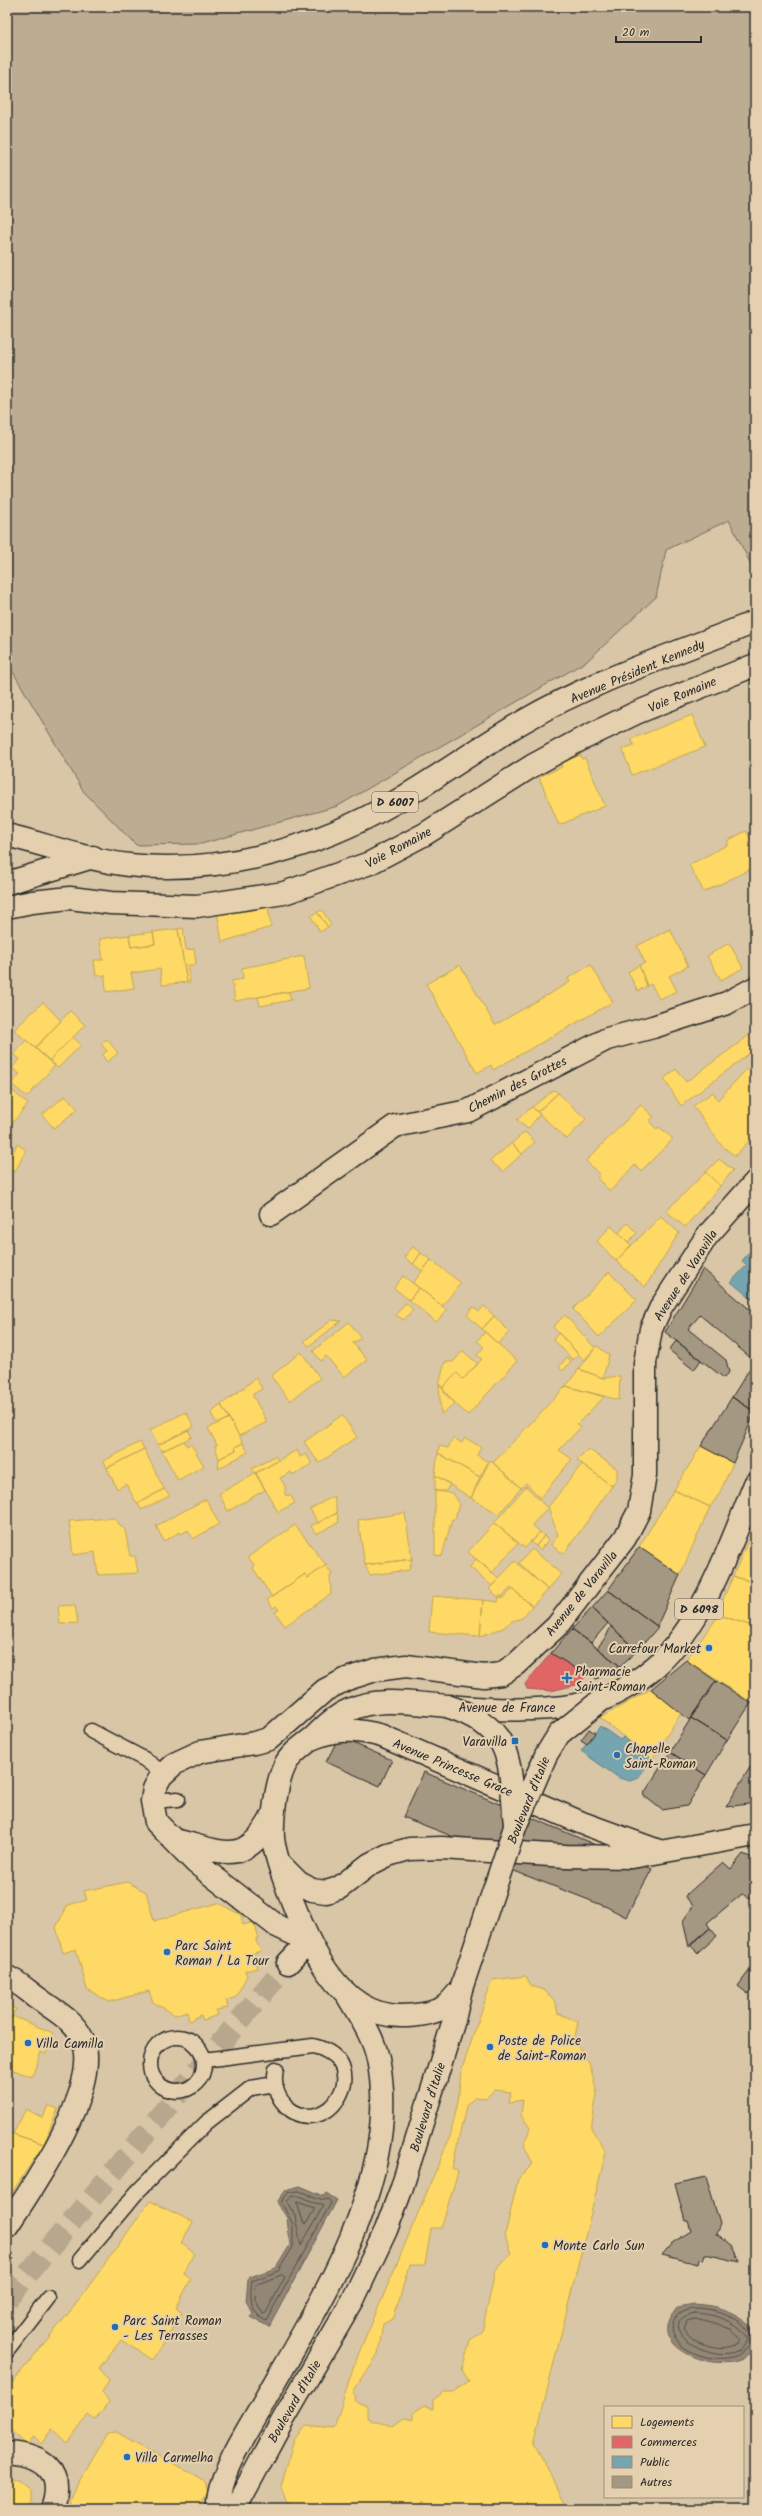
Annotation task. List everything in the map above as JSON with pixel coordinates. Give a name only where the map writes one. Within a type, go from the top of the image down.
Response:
[{"type":"street","name":"Avenue Président Kennedy","points":[[7,835],[129,865],[201,866],[255,858],[325,836],[396,802],[525,720],[609,679],[755,622]]},
{"type":"street","name":"Voie Romaine","points":[[7,908],[32,902],[70,898],[111,903],[197,906],[291,891],[370,863],[425,834],[532,766],[578,741],[636,713],[755,665]]},
{"type":"street","points":[[7,883],[92,857]]},
{"type":"street","name":"Chemin des Grottes","points":[[271,1214],[395,1126],[468,1111],[607,1038],[653,1027],[727,1003],[755,988]]},
{"type":"street","name":"Avenue de Varavilla","points":[[152,1801],[154,1789],[163,1773],[174,1764],[200,1752],[269,1739],[325,1690],[347,1679],[375,1670],[406,1666],[484,1676],[501,1674],[516,1664],[557,1626],[625,1538],[639,1511],[645,1475],[644,1363],[650,1329],[661,1306],[707,1236],[755,1182]]},
{"type":"street","name":"Avenue de France","points":[[278,1862],[273,1839],[273,1815],[285,1764],[294,1753],[333,1720],[349,1709],[385,1703],[420,1703],[447,1706],[549,1709],[600,1701],[656,1666],[679,1640],[701,1605],[755,1484]]},
{"type":"street","name":"Boulevard d'Italie","points":[[231,2509],[237,2505],[283,2420],[353,2300],[386,2230],[401,2190],[454,2020],[461,1989],[515,1827],[546,1755],[559,1734],[600,1701]]},
{"type":"street","points":[[447,1706],[470,1714],[491,1728],[500,1741],[510,1772],[515,1827]]},
{"type":"street","name":"Avenue Princesse Grace","points":[[310,1740],[338,1731],[355,1730],[382,1736],[582,1823],[660,1851],[755,1835]]},
{"type":"street","points":[[152,1801],[156,1822],[196,1863],[277,1926],[309,1941],[288,1963]]},
{"type":"street","points":[[174,1840],[231,1854],[243,1850],[263,1835],[273,1815]]},
{"type":"street","points":[[278,1862],[298,1882],[312,1890],[326,1892],[340,1888],[370,1864],[388,1855],[409,1850],[442,1848],[566,1856],[632,1857],[660,1851]]},
{"type":"street","name":"Boulevard d'Italie","points":[[218,2509],[221,2484],[253,2420],[325,2294],[353,2233],[371,2179],[381,2125],[382,2093],[377,2058],[370,2035],[346,1993],[328,1972],[309,1941],[299,1920],[278,1862]]},
{"type":"street","points":[[7,1978],[68,2020],[82,2037],[86,2056],[84,2083],[76,2103],[34,2185],[7,2226]]},
{"type":"street","points":[[346,1993],[374,2011],[392,2016],[410,2016],[444,2008],[461,1989]]},
{"type":"street","points":[[7,2453],[38,2458],[50,2467],[55,2479],[56,2492],[52,2509]]},
{"type":"lane","points":[[91,1731],[144,1759],[163,1773]]},
{"type":"lane","points":[[152,1801],[178,1799]]},
{"type":"lane","points":[[204,2060],[313,2046],[323,2048],[337,2058],[344,2074],[345,2084],[339,2099],[327,2110],[316,2115],[305,2115],[288,2108],[281,2101],[275,2084],[276,2069]]},
{"type":"lane","points":[[80,2260],[138,2191],[206,2123],[251,2088],[275,2084]]},
{"type":"lane","points":[[7,2351],[48,2298]]},
{"type":"shaded area","points":[[7,7],[755,7],[755,573],[729,520],[666,550],[656,597],[587,661],[338,806],[201,844],[136,845],[84,792],[10,667],[7,658]]},
{"type":"water","points":[[300,2186],[324,2196],[326,2193],[337,2200],[269,2327],[251,2317],[253,2313],[246,2301],[248,2280],[250,2277],[276,2268],[290,2245],[287,2218],[277,2202],[286,2190]]},
{"type":"water","points":[[694,2304],[717,2307],[731,2312],[750,2325],[754,2331],[755,2342],[750,2353],[740,2360],[727,2363],[712,2362],[697,2358],[683,2351],[673,2343],[668,2332],[670,2318],[678,2307]]},
{"type":"building: Logements","points":[[692,715],[705,747],[632,775],[622,749],[634,745],[631,739]]},
{"type":"building: Logements","points":[[580,755],[582,759],[585,758],[605,806],[559,825],[539,777],[562,767],[560,763]]},
{"type":"building: Logements","points":[[746,831],[755,848],[755,867],[704,892],[689,865],[729,844],[727,841]]},
{"type":"building: Logements","points":[[268,906],[271,927],[222,942],[217,911]]},
{"type":"building: Logements","points":[[322,910],[331,925],[328,927],[317,912]]},
{"type":"building: Logements","points":[[317,912],[328,927],[320,932],[311,916]]},
{"type":"building: Logements","points":[[183,928],[186,950],[194,949],[196,965],[187,965],[190,982],[187,982],[178,929]]},
{"type":"building: Logements","points":[[178,929],[187,982],[162,985],[160,969],[131,973],[134,988],[106,992],[105,975],[96,976],[94,960],[103,960],[100,939],[129,935],[131,947],[155,944],[153,932]]},
{"type":"building: Logements","points":[[670,929],[688,966],[669,976],[677,991],[659,999],[651,984],[647,986],[639,965],[645,963],[637,946]]},
{"type":"building: Logements","points":[[153,932],[155,944],[131,947],[129,935]]},
{"type":"building: Logements","points":[[729,943],[743,968],[721,980],[707,956]]},
{"type":"building: Logements","points":[[304,956],[309,988],[235,1001],[232,981],[243,979],[242,968]]},
{"type":"building: Logements","points":[[460,965],[495,1025],[570,982],[568,978],[591,965],[613,1002],[493,1070],[491,1065],[477,1073],[426,984]]},
{"type":"building: Logements","points":[[639,965],[647,986],[638,991],[628,972]]},
{"type":"building: Logements","points":[[289,992],[291,1000],[260,1006],[258,997]]},
{"type":"building: Logements","points":[[43,1002],[61,1021],[35,1048],[14,1030]]},
{"type":"building: Logements","points":[[70,1011],[85,1025],[49,1061],[35,1048]]},
{"type":"building: Logements","points":[[755,1031],[755,1049],[681,1106],[664,1079],[676,1069],[686,1082]]},
{"type":"building: Logements","points":[[73,1037],[81,1045],[58,1068],[49,1061]]},
{"type":"building: Logements","points":[[107,1039],[118,1053],[107,1062],[102,1055],[107,1051],[101,1044]]},
{"type":"building: Logements","points":[[26,1040],[55,1065],[27,1097],[11,1084],[20,1074],[12,1068],[20,1059],[14,1055]]},
{"type":"building: Logements","points":[[755,1060],[755,1134],[735,1156],[722,1146],[693,1106],[713,1092],[718,1100]]},
{"type":"building: Logements","points":[[554,1090],[558,1093],[537,1112],[532,1107]]},
{"type":"building: Logements","points":[[13,1091],[28,1104],[8,1128],[13,1133],[7,1146],[7,1099]]},
{"type":"building: Logements","points":[[558,1093],[586,1119],[567,1139],[537,1112]]},
{"type":"building: Logements","points":[[65,1096],[78,1109],[54,1128],[42,1115]]},
{"type":"building: Logements","points":[[641,1105],[654,1117],[649,1121],[657,1130],[659,1127],[673,1139],[641,1171],[635,1165],[610,1191],[597,1178],[600,1175],[586,1161]]},
{"type":"building: Logements","points":[[532,1107],[540,1114],[528,1129],[517,1120]]},
{"type":"building: Logements","points":[[525,1132],[535,1142],[522,1154],[512,1143]]},
{"type":"building: Logements","points":[[512,1143],[522,1154],[503,1171],[490,1161]]},
{"type":"building: Logements","points":[[17,1144],[26,1150],[15,1172],[7,1168],[7,1165]]},
{"type":"building: Logements","points":[[719,1159],[733,1170],[720,1186],[706,1172]]},
{"type":"building: Logements","points":[[706,1172],[720,1186],[685,1227],[666,1211]]},
{"type":"building: Logements","points":[[661,1216],[679,1233],[645,1287],[616,1261]]},
{"type":"building: Logements","points":[[627,1223],[637,1233],[628,1242],[619,1233]]},
{"type":"building: Logements","points":[[611,1226],[631,1245],[616,1261],[597,1241]]},
{"type":"building: Logements","points":[[413,1247],[421,1253],[413,1264],[404,1257]]},
{"type":"building: Logements","points":[[421,1253],[431,1260],[422,1271],[413,1264]]},
{"type":"building: Logements","points":[[431,1260],[461,1283],[442,1306],[413,1283]]},
{"type":"building: Logements","points":[[609,1272],[637,1300],[599,1337],[573,1309]]},
{"type":"building: Logements","points":[[403,1276],[419,1288],[409,1300],[394,1288]]},
{"type":"building: Logements","points":[[419,1288],[447,1310],[436,1322],[409,1300]]},
{"type":"building: Logements","points":[[405,1303],[413,1309],[404,1320],[396,1315]]},
{"type":"building: Logements","points":[[484,1306],[494,1316],[482,1329],[467,1315],[473,1307],[479,1312]]},
{"type":"building: Logements","points":[[565,1315],[595,1348],[584,1360],[553,1327]]},
{"type":"building: Logements","points":[[494,1316],[509,1332],[498,1344],[482,1329]]},
{"type":"building: Logements","points":[[332,1320],[341,1321],[309,1346],[304,1341]]},
{"type":"building: Logements","points":[[349,1322],[361,1338],[353,1343],[367,1360],[344,1377],[326,1356],[321,1361],[313,1351]]},
{"type":"building: Logements","points":[[485,1332],[517,1361],[468,1415],[444,1393],[443,1387],[457,1373],[463,1379],[482,1359],[477,1355],[484,1347],[477,1341]]},
{"type":"building: Logements","points":[[559,1333],[578,1354],[573,1360],[553,1339]]},
{"type":"building: Logements","points":[[597,1346],[609,1355],[603,1378],[579,1369]]},
{"type":"building: Logements","points":[[463,1351],[478,1364],[463,1379],[457,1373],[443,1387],[439,1385],[445,1362],[453,1362]]},
{"type":"building: Logements","points":[[301,1352],[320,1378],[290,1401],[271,1376]]},
{"type":"building: Logements","points":[[567,1357],[571,1361],[563,1371],[559,1367]]},
{"type":"building: Logements","points":[[579,1369],[603,1378],[620,1376],[619,1400],[566,1386]]},
{"type":"building: Logements","points":[[256,1378],[262,1389],[253,1394],[253,1396],[267,1422],[239,1436],[221,1405]]},
{"type":"building: Logements","points":[[439,1385],[455,1403],[441,1414]]},
{"type":"building: Logements","points":[[566,1386],[604,1397],[577,1424],[581,1427],[559,1450],[572,1459],[540,1498],[526,1483],[521,1488],[493,1463]]},
{"type":"building: Logements","points":[[221,1405],[229,1418],[217,1424],[211,1413]]},
{"type":"building: Logements","points":[[186,1412],[194,1427],[158,1445],[150,1430]]},
{"type":"building: Logements","points":[[342,1415],[357,1437],[319,1463],[304,1442]]},
{"type":"building: Logements","points":[[229,1418],[243,1443],[235,1447],[236,1450],[219,1459],[215,1446],[217,1445],[208,1428]]},
{"type":"building: Logements","points":[[188,1430],[192,1437],[162,1451],[158,1445]]},
{"type":"building: Logements","points":[[453,1438],[462,1443],[465,1438],[481,1447],[477,1455],[488,1462],[480,1477],[438,1453],[439,1446],[448,1448]]},
{"type":"building: Logements","points":[[184,1441],[187,1446],[191,1444],[204,1466],[178,1480],[162,1451]]},
{"type":"building: Logements","points":[[140,1442],[144,1449],[107,1468],[104,1461]]},
{"type":"building: Logements","points":[[243,1443],[248,1452],[218,1469],[219,1459],[236,1450],[235,1447]]},
{"type":"building: Logements","points":[[701,1446],[733,1463],[719,1494],[710,1507],[674,1490]]},
{"type":"building: Logements","points":[[144,1449],[164,1489],[137,1504],[126,1484],[117,1489],[107,1468]]},
{"type":"building: Logements","points":[[588,1449],[617,1469],[617,1478],[612,1486],[577,1460]]},
{"type":"building: Logements","points":[[297,1450],[300,1457],[306,1454],[312,1464],[292,1475],[291,1472],[280,1478],[285,1486],[285,1495],[291,1496],[295,1503],[278,1512],[256,1473]]},
{"type":"building: Logements","points":[[438,1453],[480,1477],[471,1498],[435,1475]]},
{"type":"building: Logements","points":[[275,1456],[278,1461],[255,1473],[252,1469]]},
{"type":"building: Logements","points":[[490,1460],[521,1488],[499,1514],[471,1498]]},
{"type":"building: Logements","points":[[582,1464],[612,1486],[564,1554],[551,1545],[558,1535],[548,1507]]},
{"type":"building: Logements","points":[[255,1473],[265,1490],[228,1511],[219,1494]]},
{"type":"building: Logements","points":[[435,1475],[450,1484],[446,1491],[435,1491]]},
{"type":"building: Logements","points":[[526,1486],[547,1508],[532,1525],[540,1532],[525,1548],[494,1523]]},
{"type":"building: Logements","points":[[164,1489],[170,1496],[141,1510],[138,1503]]},
{"type":"building: Logements","points":[[674,1490],[710,1507],[680,1575],[639,1547]]},
{"type":"building: Logements","points":[[435,1491],[453,1493],[459,1503],[455,1519],[452,1519],[442,1556],[435,1555]]},
{"type":"building: Logements","points":[[334,1496],[337,1513],[318,1523],[310,1509]]},
{"type":"building: Logements","points":[[206,1499],[219,1524],[193,1539],[188,1530],[181,1534],[180,1532],[164,1541],[156,1526]]},
{"type":"building: Logements","points":[[337,1513],[339,1522],[316,1534],[311,1526]]},
{"type":"building: Logements","points":[[405,1513],[412,1559],[365,1565],[358,1520]]},
{"type":"building: Logements","points":[[113,1518],[125,1530],[130,1556],[135,1556],[138,1573],[98,1575],[95,1552],[73,1555],[69,1521]]},
{"type":"building: Logements","points":[[494,1523],[518,1543],[492,1573],[468,1552]]},
{"type":"building: Logements","points":[[295,1525],[326,1565],[308,1578],[305,1574],[272,1597],[253,1568],[255,1566],[248,1557]]},
{"type":"building: Logements","points":[[755,1525],[755,1583],[733,1576]]},
{"type":"building: Logements","points":[[540,1532],[544,1536],[536,1546],[530,1542]]},
{"type":"building: Logements","points":[[544,1536],[548,1540],[540,1550],[536,1546]]},
{"type":"building: Logements","points":[[532,1549],[561,1574],[548,1590],[519,1563]]},
{"type":"building: Logements","points":[[412,1559],[409,1570],[370,1575],[365,1565]]},
{"type":"building: Logements","points":[[476,1559],[499,1578],[492,1586],[470,1567]]},
{"type":"building: Logements","points":[[515,1561],[548,1590],[532,1606],[511,1588],[502,1596],[497,1596],[489,1589]]},
{"type":"building: Logements","points":[[326,1565],[332,1575],[330,1576],[331,1594],[285,1626],[275,1612],[279,1610],[276,1606],[273,1608],[267,1600],[305,1574],[308,1578]]},
{"type":"building: Logements","points":[[733,1576],[755,1583],[755,1627],[717,1614]]},
{"type":"building: Logements","points":[[513,1589],[532,1606],[522,1618],[512,1621],[503,1628],[480,1636],[483,1600],[498,1602],[499,1597],[503,1598]]},
{"type":"building: Logements","points":[[432,1596],[483,1600],[480,1636],[429,1632]]},
{"type":"building: Logements","points":[[75,1605],[78,1623],[60,1624],[58,1606]]},
{"type":"building: Logements","points":[[719,1615],[755,1627],[755,1705],[686,1660]]},
{"type":"building: Logements","points":[[651,1689],[681,1713],[652,1759],[600,1718]]},
{"type":"building: Logements","name":"Parc Saint Roman / La Tour","points":[[127,1882],[146,1892],[154,1921],[218,1903],[241,1915],[243,1925],[254,1922],[259,1938],[256,1938],[256,1941],[261,1951],[251,1954],[254,1956],[258,1968],[245,1971],[247,1976],[235,1998],[226,2000],[228,2008],[216,2010],[218,2015],[203,2020],[201,2015],[189,2021],[187,2011],[175,2015],[153,2002],[149,1991],[109,2002],[87,1989],[76,1949],[63,1953],[56,1927],[68,1905],[87,1900],[84,1891]]},
{"type":"building: Logements","name":"Monte Carlo Sun","points":[[526,1976],[531,1986],[544,1990],[554,2000],[558,2013],[578,2022],[574,2041],[589,2062],[597,2094],[591,2128],[606,2152],[534,2443],[569,2509],[424,2509],[424,2500],[418,2509],[305,2509],[287,2504],[281,2486],[294,2440],[305,2426],[334,2429],[353,2368],[450,2137],[458,2102],[461,2072],[492,1980]],"holes":[[[494,2090],[511,2092],[509,2102],[523,2100],[521,2115],[530,2128],[524,2145],[533,2164],[518,2179],[505,2235],[511,2254],[495,2272],[482,2332],[470,2340],[462,2370],[469,2381],[453,2392],[444,2392],[433,2400],[433,2409],[425,2405],[413,2413],[413,2420],[404,2418],[393,2426],[373,2421],[367,2418],[367,2406],[356,2402],[354,2391],[378,2354],[383,2324],[394,2318],[409,2265],[425,2265],[431,2228],[441,2228],[458,2172],[452,2168],[466,2106],[475,2097],[486,2098]]]},
{"type":"building: Logements","points":[[7,2004],[16,2009],[7,2025]]},
{"type":"building: Logements","name":"Villa Camilla","points":[[12,2016],[53,2033],[46,2054],[41,2052],[32,2077],[8,2068],[7,2070],[7,2025]]},
{"type":"building: Logements","points":[[48,2105],[58,2109],[44,2144],[13,2134],[26,2109],[43,2118]]},
{"type":"building: Logements","points":[[7,2132],[44,2144],[9,2197],[7,2196]]},
{"type":"building: Logements","name":"Parc Saint Roman - Les Terrasses","points":[[150,2201],[193,2222],[181,2243],[195,2254],[183,2272],[191,2279],[176,2308],[182,2313],[152,2360],[121,2340],[99,2368],[109,2380],[102,2392],[109,2403],[95,2420],[88,2415],[67,2443],[52,2429],[41,2444],[34,2436],[27,2446],[7,2425],[7,2389],[76,2304]]},
{"type":"building: Logements","name":"Villa Carmelha","points":[[116,2432],[205,2481],[208,2493],[198,2509],[72,2509],[69,2499],[107,2433]]},
{"type":"building: Logements","points":[[7,2477],[19,2480],[29,2487],[29,2501],[23,2509],[7,2509]]},
{"type":"building: Commerces","points":[[551,1653],[586,1675],[580,1684],[551,1691],[527,1689],[525,1684]]},
{"type":"building: Public","points":[[755,1245],[755,1302],[731,1282],[747,1265],[742,1261]]},
{"type":"building: Public","name":"Chapelle Saint-Roman","points":[[600,1726],[620,1740],[623,1737],[652,1759],[638,1778],[630,1781],[619,1778],[581,1751]]},
{"type":"building: Autres","points":[[703,1269],[755,1314],[755,1353],[752,1359],[700,1315],[688,1329],[726,1360],[729,1372],[724,1378],[665,1332]]},
{"type":"building: Autres","points":[[676,1341],[701,1360],[694,1370],[669,1350]]},
{"type":"building: Autres","points":[[755,1360],[755,1412],[732,1397]]},
{"type":"building: Autres","points":[[732,1397],[755,1412],[733,1463],[701,1446]]},
{"type":"building: Autres","points":[[639,1547],[680,1575],[657,1626],[608,1590]]},
{"type":"building: Autres","points":[[608,1590],[658,1627],[637,1651],[592,1608]]},
{"type":"building: Autres","points":[[592,1608],[608,1623],[591,1643],[572,1629]]},
{"type":"building: Autres","points":[[611,1626],[637,1651],[620,1666],[597,1648],[606,1637]]},
{"type":"building: Autres","points":[[572,1629],[620,1666],[596,1679],[590,1671],[586,1675],[551,1653]]},
{"type":"building: Autres","points":[[686,1660],[716,1681],[689,1720],[651,1689]]},
{"type":"building: Autres","points":[[716,1681],[751,1703],[727,1740],[691,1718]]},
{"type":"building: Autres","points":[[691,1718],[727,1740],[706,1775],[670,1752]]},
{"type":"building: Autres","points":[[589,1729],[595,1733],[587,1744],[581,1740]]},
{"type":"building: Autres","points":[[339,1737],[392,1760],[380,1786],[326,1762]]},
{"type":"building: Autres","points":[[670,1752],[706,1775],[687,1806],[662,1810],[643,1795]]},
{"type":"building: Autres","points":[[755,1759],[755,1803],[726,1807]]},
{"type":"building: Autres","points":[[424,1772],[652,1869],[626,1917],[607,1907],[486,1860],[467,1842],[403,1817]]},
{"type":"building: Autres","points":[[743,1854],[755,1859],[755,1900],[742,1894],[707,1923],[710,1928],[689,1947],[683,1921],[693,1906],[685,1896],[723,1862],[731,1869]]},
{"type":"building: Autres","points":[[710,1928],[717,1936],[698,1953],[690,1945]]},
{"type":"building: Autres","points":[[755,1963],[755,1986],[748,1994],[738,1986]]},
{"type":"building: Autres","points":[[706,2177],[720,2224],[716,2234],[732,2247],[740,2262],[705,2254],[703,2260],[699,2259],[698,2264],[662,2255],[672,2243],[691,2231],[688,2221],[685,2221],[675,2184]]},
{"type":"tunnel","points":[[7,2299],[288,1963]]},
{"type":"place","name":"Carrefour Market","points":[[709,1648]]},
{"type":"place","name":"Pharmacie Saint-Roman","points":[[567,1678]]},
{"type":"place","name":"Varavilla","points":[[515,1741]]},
{"type":"place","name":"Chapelle Saint-Roman","points":[[617,1755]]},
{"type":"place","name":"Parc Saint Roman / La Tour","points":[[167,1952]]},
{"type":"place","name":"Villa Camilla","points":[[28,2043]]},
{"type":"place","name":"Poste de Police de Saint-Roman","points":[[490,2047]]},
{"type":"place","name":"Monte Carlo Sun","points":[[545,2245]]},
{"type":"place","name":"Parc Saint Roman - Les Terrasses","points":[[115,2327]]},
{"type":"place","name":"Villa Carmelha","points":[[127,2457]]}]
